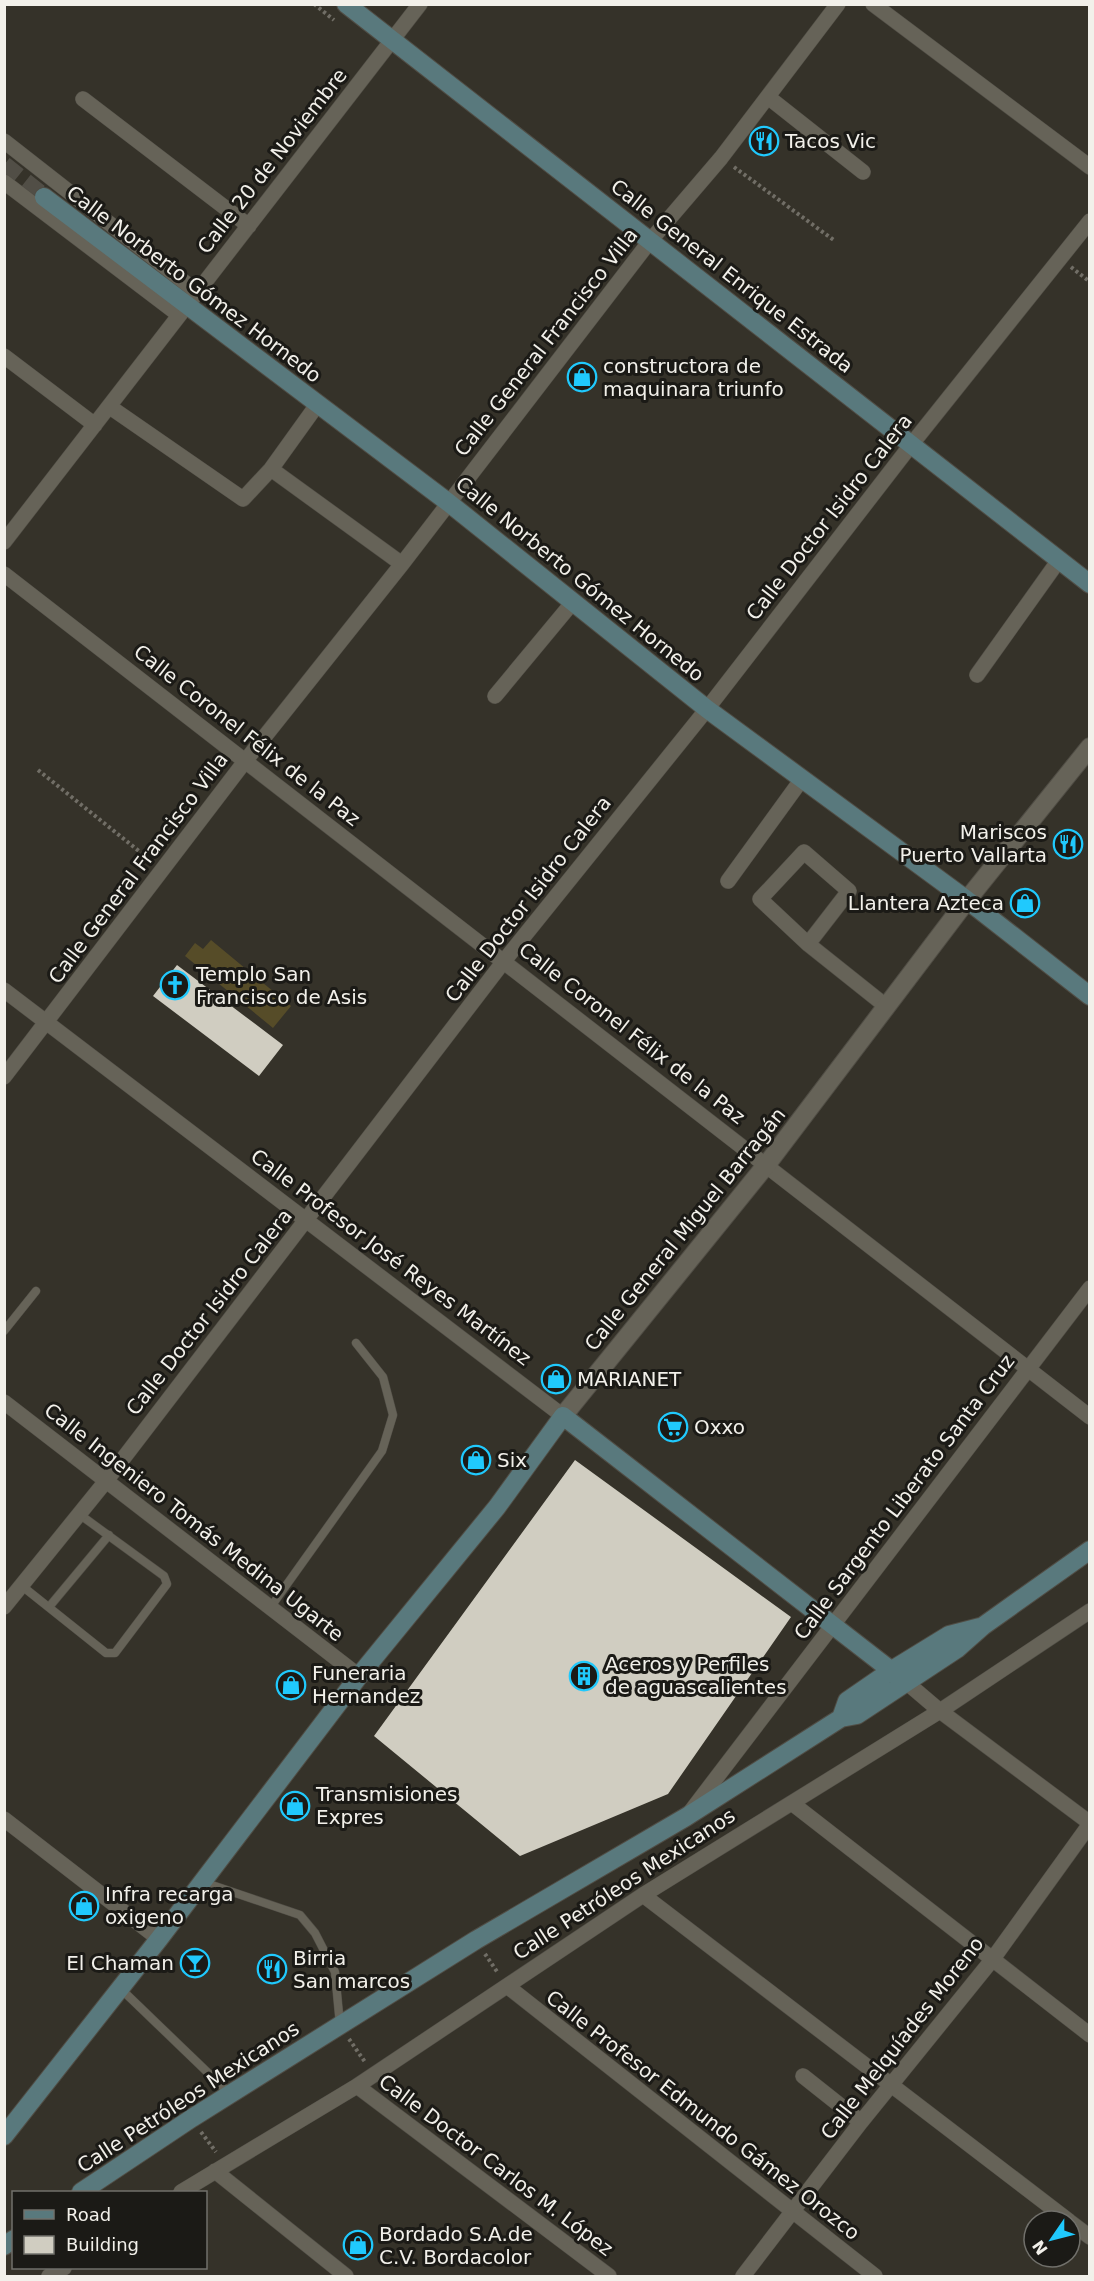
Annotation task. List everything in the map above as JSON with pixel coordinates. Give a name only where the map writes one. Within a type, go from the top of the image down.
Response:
[{"type":"main road","name":"Calle General Enrique Estrada","points":[[346,4],[1089,584]]},
{"type":"main road","name":"Calle Norberto Gómez Hornedo","points":[[44,197],[449,503],[707,709],[968,900],[1089,996]]},
{"type":"main road","name":"Calle Profesor José Reyes Martínez","points":[[563,1416],[899,1676]]},
{"type":"main road","name":"Calle General Miguel Barragán","points":[[4,2136],[203,1882],[359,1676],[497,1507],[563,1416]]},
{"type":"main road","name":"Calle Petróleos Mexicanos","points":[[84,2191],[192,2118],[476,1940],[687,1817],[840,1718],[847,1701],[899,1676],[948,1635],[983,1626],[1089,1550]]},
{"type":"street","name":"Calle 20 de Noviembre","points":[[4,542],[420,4]]},
{"type":"street","name":"Calle General Francisco Villa","points":[[4,1077],[246,760],[402,564],[650,241],[721,158],[838,4]]},
{"type":"street","points":[[873,4],[1089,167]]},
{"type":"street","points":[[768,97],[863,172]]},
{"type":"street","points":[[83,99],[249,226]]},
{"type":"street","name":"Calle Norberto Gómez Hornedo","points":[[4,141],[188,304]]},
{"type":"street","name":"Calle Norberto Gómez Hornedo","points":[[4,182],[188,304]]},
{"type":"street","name":"Calle Doctor Isidro Calera","points":[[4,1607],[106,1481],[504,961],[707,709],[911,445],[1089,221]]},
{"type":"street","points":[[4,356],[94,425]]},
{"type":"street","points":[[110,407],[238,498],[243,499],[249,496],[271,469],[317,405]]},
{"type":"street","points":[[271,469],[402,564]]},
{"type":"street","points":[[977,675],[1059,560]]},
{"type":"street","name":"Calle Coronel Félix de la Paz","points":[[4,574],[767,1164],[1089,1417]]},
{"type":"street","points":[[495,696],[573,602]]},
{"type":"street","name":"Calle General Miguel Barragán","points":[[563,1416],[767,1164],[968,900],[1089,747]]},
{"type":"street","points":[[728,881],[802,779]]},
{"type":"street","points":[[808,944],[849,891],[804,852],[760,899],[808,944],[887,1007]]},
{"type":"street","name":"Calle Profesor José Reyes Martínez","points":[[4,990],[563,1416]]},
{"type":"street","name":"Calle Sargento Liberato Santa Cruz","points":[[687,1817],[1089,1288]]},
{"type":"street","name":"Calle Ingeniero Tomás Medina Ugarte","points":[[4,1402],[359,1676]]},
{"type":"street","name":"Calle Petróleos Mexicanos","points":[[184,2191],[373,2076],[643,1895],[793,1804],[1087,1615]]},
{"type":"street","name":"Calle Profesor José Reyes Martínez","points":[[899,1676],[940,1711],[1089,1824]]},
{"type":"street","points":[[793,1804],[1089,2035]]},
{"type":"street","points":[[4,1819],[159,1939]]},
{"type":"street","name":"Calle Melquíades Moreno","points":[[743,2277],[890,2085],[992,1960],[1089,1824]]},
{"type":"street","points":[[643,1895],[1052,2209]]},
{"type":"street","name":"Calle Profesor Edmundo Gámez Orozco","points":[[507,1986],[874,2277]]},
{"type":"street","points":[[803,2076],[861,2122]]},
{"type":"street","name":"Calle Doctor Carlos M. López","points":[[357,2086],[609,2277]]},
{"type":"street","points":[[220,2168],[346,2277]]},
{"type":"lane","points":[[4,1331],[36,1291]]},
{"type":"lane","points":[[270,1608],[382,1451],[393,1414],[383,1377],[356,1343]]},
{"type":"lane","points":[[22,1586],[106,1653],[115,1653],[167,1584],[164,1575],[80,1514]]},
{"type":"lane","points":[[49,1607],[109,1536]]},
{"type":"lane","points":[[203,1882],[300,1916],[315,1933],[335,1972],[340,2026]]},
{"type":"lane","points":[[121,1988],[230,2094]]},
{"type":"path","points":[[721,158],[835,241]]},
{"type":"path","points":[[38,770],[162,870]]},
{"type":"path","points":[[476,1940],[507,1986]]},
{"type":"path","points":[[340,2026],[373,2076]]},
{"type":"path","points":[[192,2118],[220,2168]]},
{"type":"shaded area","points":[[211,940],[291,1006],[273,1028],[185,956],[195,943],[203,949]]},
{"type":"building","points":[[177,965],[283,1045],[259,1076],[153,996]]},
{"type":"building","name":"Aceros y Perfiles de aguascalientes","points":[[575,1460],[791,1617],[668,1794],[520,1856],[374,1736]]},
{"type":"tunnel","points":[[4,165],[44,197]]},
{"type":"place","name":"Tacos Vic","points":[[764,141]]},
{"type":"place","name":"constructora de maquinara triunfo","points":[[582,377]]},
{"type":"place","name":"Mariscos Puerto Vallarta","points":[[1068,844]]},
{"type":"place","name":"Llantera Azteca","points":[[1025,903]]},
{"type":"place","name":"Templo San Francisco de Asis","points":[[175,985]]},
{"type":"place","name":"MARIANET","points":[[556,1379]]},
{"type":"place","name":"Oxxo","points":[[673,1427]]},
{"type":"place","name":"Six","points":[[476,1460]]},
{"type":"place","name":"Aceros y Perfiles de aguascalientes","points":[[584,1676]]},
{"type":"place","name":"Funeraria Hernandez","points":[[291,1685]]},
{"type":"place","name":"Transmisiones Expres","points":[[295,1806]]},
{"type":"place","name":"Infra recarga oxigeno","points":[[84,1906]]},
{"type":"place","name":"El Chaman","points":[[195,1963]]},
{"type":"place","name":"Birria San marcos","points":[[272,1969]]},
{"type":"place","name":"Bordado S.A.de C.V. Bordacolor","points":[[358,2245]]}]
